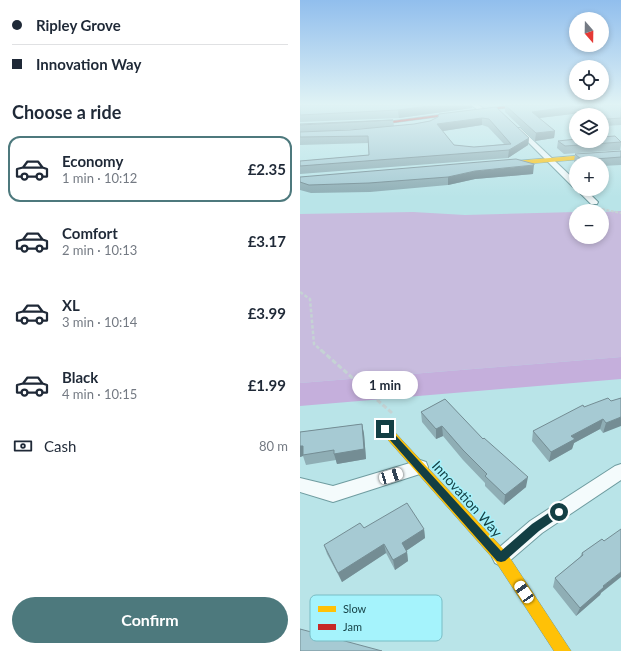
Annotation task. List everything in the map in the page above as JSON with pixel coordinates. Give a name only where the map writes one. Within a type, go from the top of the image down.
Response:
[{"type":"street","points":[[524,135],[569,178]]},
{"type":"street","points":[[496,164],[621,154]]},
{"type":"street","points":[[588,196],[594,202]]},
{"type":"street","name":"Innovation Way","points":[[385,429],[501,558],[563,651]]},
{"type":"street","points":[[300,485],[333,494],[420,467]]},
{"type":"street","points":[[501,558],[536,527],[621,471]]},
{"type":"path","points":[[594,202],[597,207],[621,213]]},
{"type":"path","points":[[300,292],[310,299],[314,344],[399,420],[385,429]]},
{"type":"shaded area","points":[[621,211],[621,357],[300,383],[300,214],[413,212],[465,215],[569,212],[569,244],[609,244],[609,212]]},
{"type":"shaded area","points":[[621,357],[621,379],[300,406],[300,383]]},
{"type":"building","points":[[300,135],[446,135],[454,145],[474,147],[511,144],[503,135],[526,135],[529,138],[509,150],[300,166],[300,161],[369,155],[368,136],[300,137]]},
{"type":"building","points":[[609,136],[615,136],[621,142],[609,143]]},
{"type":"building","points":[[569,140],[569,146],[565,146],[558,141]]},
{"type":"building","points":[[621,151],[621,157],[577,156],[575,154]]},
{"type":"building","points":[[516,159],[534,165],[475,171],[448,177],[369,183],[309,185],[300,182],[300,177]]},
{"type":"building","points":[[608,398],[611,401],[621,398],[621,417],[606,423],[603,419],[571,436],[575,439],[551,452],[533,431],[583,405],[584,407]]},
{"type":"building","points":[[445,399],[483,439],[484,438],[528,477],[505,495],[485,476],[487,474],[442,426],[436,429],[421,412]]},
{"type":"building","points":[[362,424],[364,449],[334,454],[334,450],[303,455],[303,446],[300,446],[300,432]]},
{"type":"building","points":[[407,503],[424,529],[402,543],[407,552],[393,560],[384,544],[338,573],[324,545],[360,523],[364,528]]},
{"type":"building","points":[[621,529],[621,572],[603,586],[604,587],[580,608],[555,578],[583,555],[582,553],[602,539],[604,541]]},
{"type":"building","points":[[300,629],[310,632],[310,641],[345,641],[382,651],[300,651]]},
{"type":"traffic: slow","points":[[502,164],[621,154]]},
{"type":"traffic: slow","points":[[385,429],[501,557],[563,651]]},
{"type":"route","points":[[385,429],[501,558],[536,527],[559,512]]}]
